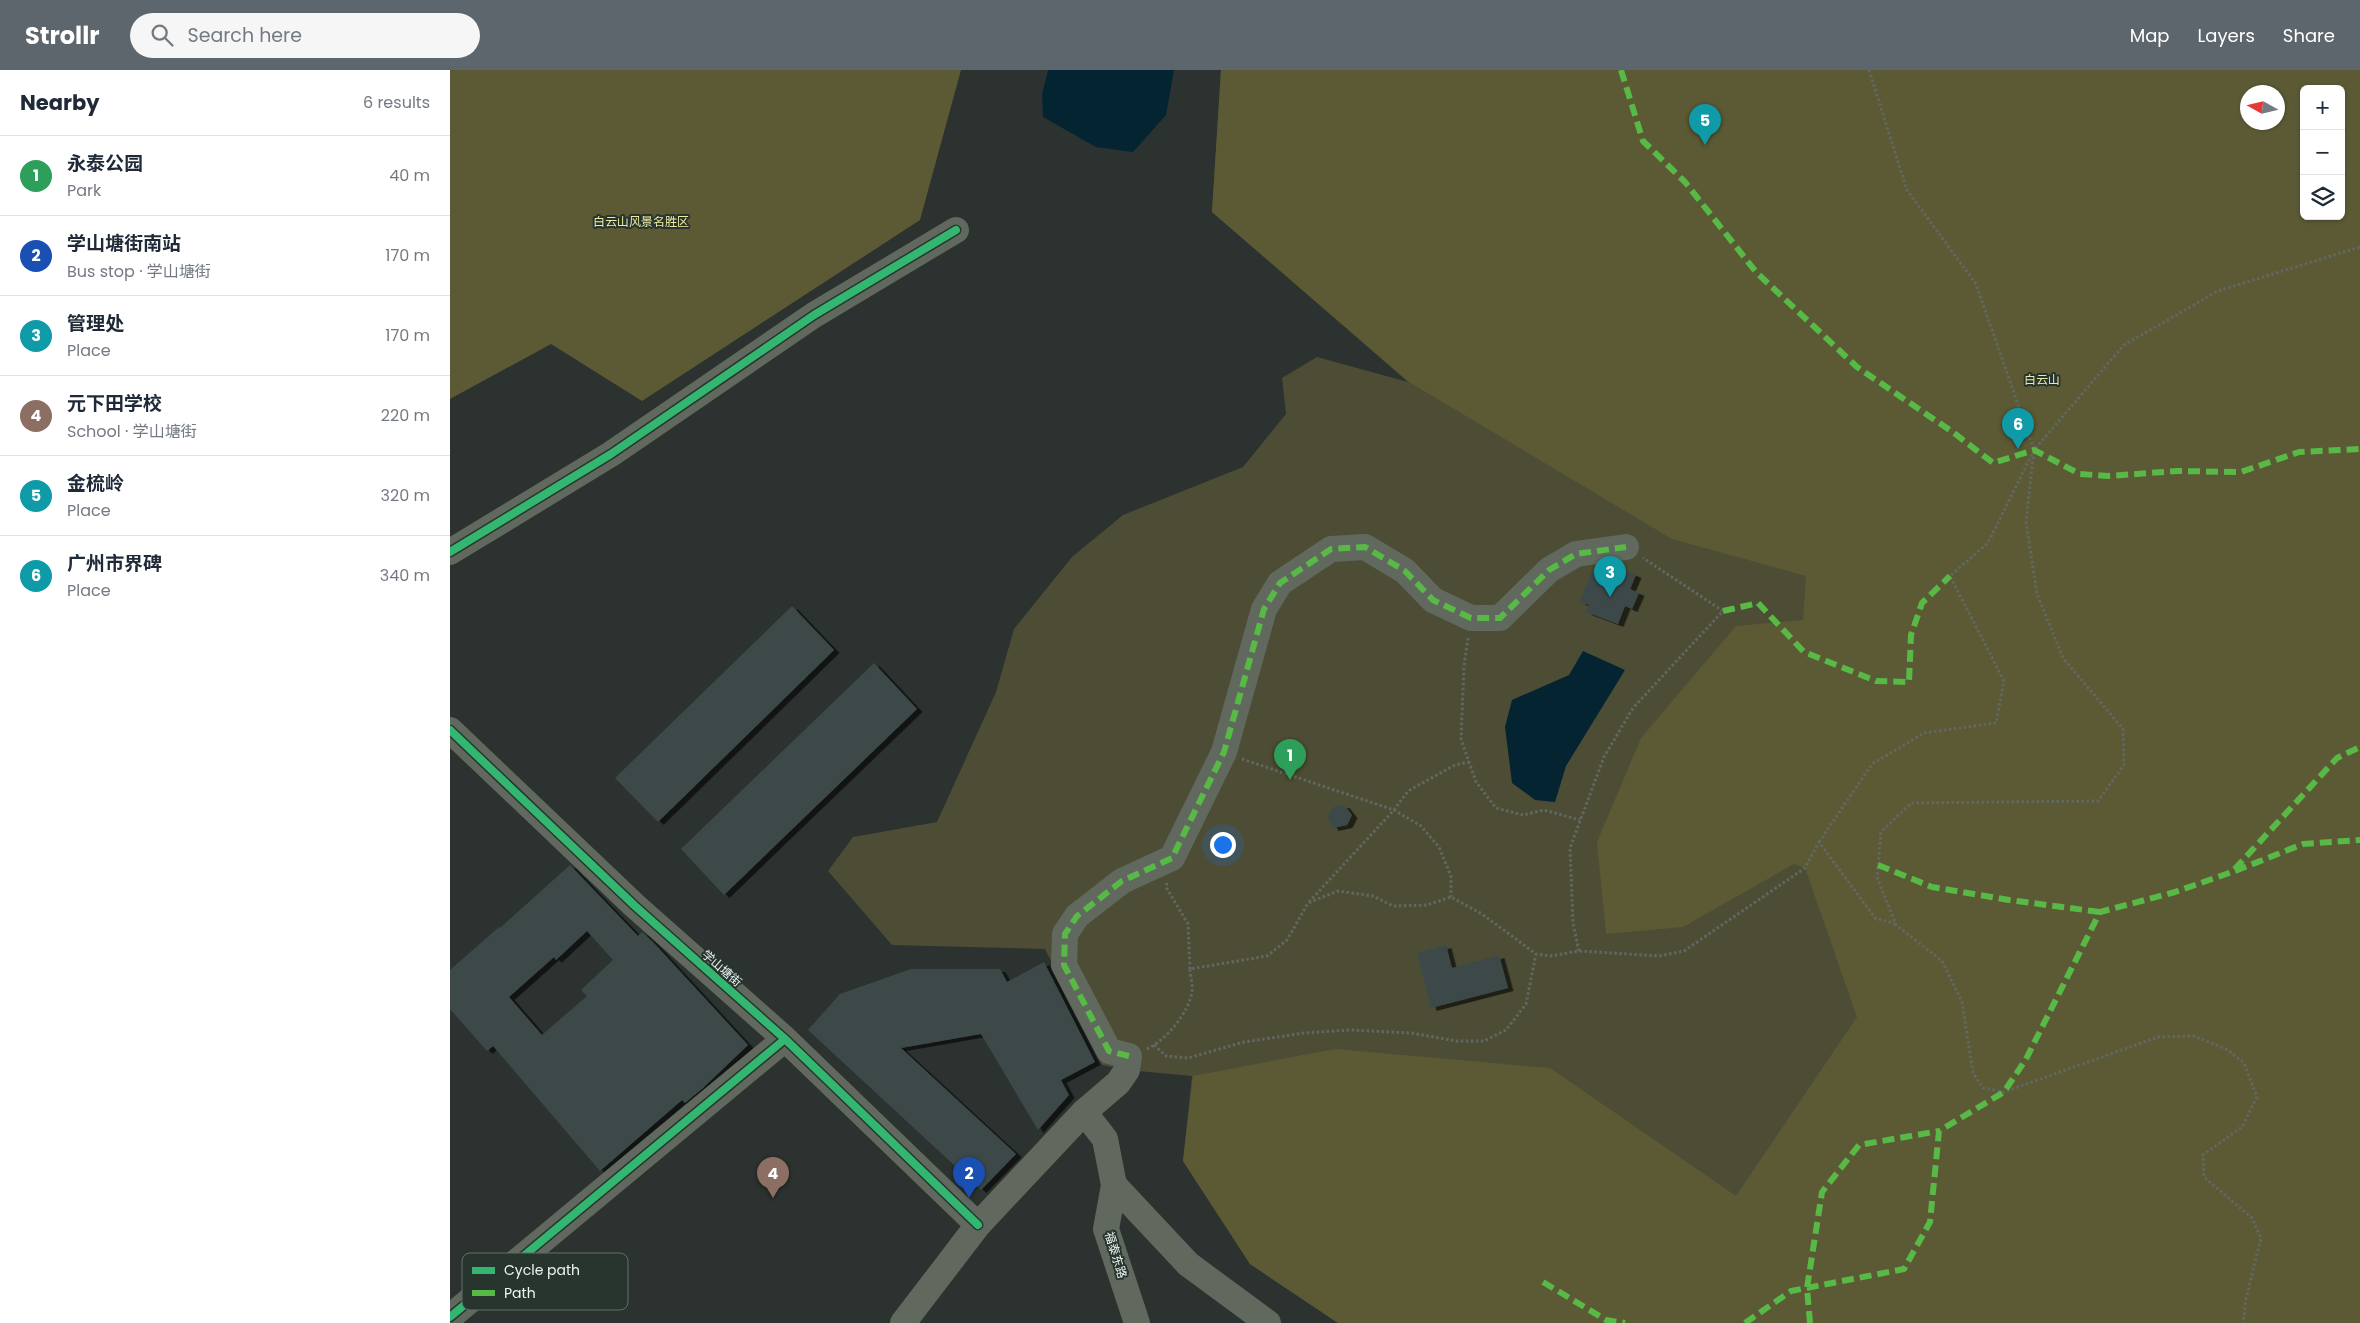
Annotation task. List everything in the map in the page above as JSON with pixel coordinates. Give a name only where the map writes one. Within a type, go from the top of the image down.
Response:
[{"type":"street","points":[[450,552],[611,454],[814,315],[956,230]]},
{"type":"street","points":[[903,1323],[978,1225],[1084,1112],[1118,1083],[1127,1070],[1129,1056],[1108,1051],[1064,965],[1065,934],[1077,916],[1122,881],[1172,858],[1224,752],[1264,608],[1280,583],[1331,549],[1365,547],[1405,571],[1432,600],[1471,618],[1500,618],[1549,570],[1576,554],[1626,547]]},
{"type":"street","name":"学山塘街","points":[[450,730],[634,906],[785,1039],[978,1225]]},
{"type":"street","points":[[527,1253],[785,1039]]},
{"type":"street","points":[[1084,1112],[1105,1139],[1114,1185],[1188,1264],[1268,1323]]},
{"type":"street","name":"福泰东路","points":[[1114,1185],[1106,1229],[1138,1323]]},
{"type":"street","points":[[450,1317],[462,1307]]},
{"type":"path","points":[[1870,70],[1907,190],[1976,284],[2034,450],[2026,522],[2037,594],[2063,658],[2123,729],[2124,765],[2098,802],[1911,803],[1881,832],[1877,877],[1896,925]]},
{"type":"path","points":[[1308,902],[1338,892],[1373,896],[1393,906],[1427,905],[1451,897],[1482,914],[1536,954],[1550,956],[1578,951],[1659,956],[1684,951],[1805,868],[1819,842],[1872,764],[1924,733],[1996,723],[2004,681],[1950,576],[1988,543],[2034,450],[2124,345],[2218,291],[2360,248]]},
{"type":"path","points":[[1578,951],[1573,922],[1570,848],[1604,757],[1633,708],[1723,611],[1626,547]]},
{"type":"path","points":[[1471,618],[1464,666],[1461,739],[1476,782],[1496,808],[1523,815],[1544,810],[1580,820]]},
{"type":"path","points":[[1224,752],[1394,810],[1421,826],[1439,847],[1451,876],[1451,897]]},
{"type":"path","points":[[1190,969],[1267,956],[1287,940],[1308,902],[1394,810],[1408,791],[1456,766],[1469,762]]},
{"type":"path","points":[[1819,842],[1875,918],[1896,925],[1942,961],[1962,1002],[1973,1073],[1983,1088],[2004,1092],[2158,1037],[2194,1036],[2228,1050],[2244,1063],[2257,1097],[2242,1127],[2203,1155],[2204,1177],[2252,1218],[2261,1238],[2246,1299],[2243,1323]]},
{"type":"path","points":[[1129,1056],[1154,1045],[1181,1019],[1192,992],[1188,924],[1166,887],[1172,858]]},
{"type":"path","points":[[1154,1045],[1166,1056],[1188,1058],[1244,1042],[1304,1033],[1350,1030],[1411,1033],[1456,1041],[1484,1041],[1506,1030],[1526,1004],[1536,954]]},
{"type":"green space","name":"白云山风景名胜区","points":[[450,70],[961,70],[920,220],[642,401],[551,344],[450,399]]},
{"type":"green space","name":"白云山","points":[[1221,70],[2360,70],[2360,1323],[1338,1323],[1250,1264],[1183,1161],[1192,1076],[1127,1070],[1102,1065],[1045,949],[892,945],[828,871],[853,837],[937,822],[996,692],[1014,629],[1072,557],[1123,515],[1243,467],[1286,414],[1282,378],[1317,357],[1408,382],[1212,212]]},
{"type":"green space","name":"白云山","points":[[1221,70],[2360,70],[2360,1323],[1338,1323],[1250,1264],[1183,1161],[1193,1076],[1335,1049],[1550,1068],[1736,1196],[1857,1017],[1805,868],[1794,864],[1683,927],[1606,934],[1597,842],[1641,738],[1736,626],[1803,620],[1806,576],[1672,539],[1409,382],[1212,212]]},
{"type":"water","points":[[1048,70],[1174,70],[1166,115],[1133,152],[1096,147],[1043,117],[1042,95]]},
{"type":"water","points":[[1583,651],[1625,670],[1566,766],[1555,802],[1535,800],[1512,783],[1505,727],[1512,700],[1569,675]]},
{"type":"building","points":[[1609,564],[1636,575],[1630,589],[1639,593],[1632,609],[1625,606],[1618,624],[1586,612],[1589,605],[1580,602],[1591,573],[1602,577]]},
{"type":"building","points":[[792,606],[834,650],[658,822],[615,778]]},
{"type":"building","points":[[874,663],[917,709],[724,895],[681,849]]},
{"type":"building","points":[[1344,805],[1352,815],[1347,825],[1333,828],[1327,817],[1333,807]]},
{"type":"building","points":[[570,865],[638,936],[642,932],[653,942],[748,1045],[703,1088],[685,1103],[682,1100],[600,1171],[493,1046],[487,1051],[450,1009],[450,970]],"holes":[[[587,931],[613,960],[581,990],[587,996],[542,1035],[509,997],[554,957],[556,960]]]},
{"type":"building","points":[[1446,945],[1452,968],[1499,955],[1508,988],[1431,1008],[1417,953]]},
{"type":"building","points":[[1044,962],[1095,1062],[1061,1080],[1069,1095],[1038,1130],[981,1034],[901,1048],[1016,1154],[981,1190],[808,1030],[840,994],[911,969],[1000,969],[1007,982]]},
{"type":"marked path","points":[[1621,70],[1643,141],[1685,182],[1756,272],[1857,367],[1954,433],[1993,463],[2034,450],[2080,474],[2108,476],[2178,471],[2241,472],[2299,452],[2360,449]]},
{"type":"marked path","points":[[1129,1056],[1109,1051],[1064,965],[1065,934],[1077,916],[1122,881],[1172,858],[1224,752],[1264,609],[1280,583],[1331,549],[1365,547],[1405,571],[1433,600],[1471,618],[1500,618],[1549,570],[1576,554],[1626,547]]},
{"type":"marked path","points":[[1723,611],[1758,603],[1804,652],[1876,681],[1909,682],[1911,635],[1922,603],[1950,576]]},
{"type":"marked path","points":[[1745,1323],[1791,1291],[1904,1269],[1930,1222],[1939,1131],[2004,1092],[2026,1059],[2100,912],[2175,892],[2232,872],[2337,758],[2360,747]]},
{"type":"marked path","points":[[2235,871],[2303,844],[2360,840]]},
{"type":"marked path","points":[[1878,865],[1932,887],[2009,900],[2100,912]]},
{"type":"marked path","points":[[1810,1323],[1807,1288],[1822,1192],[1859,1145],[1939,1131]]},
{"type":"marked path","points":[[1543,1282],[1606,1320],[1625,1323]]},
{"type":"cycle path","points":[[450,552],[611,454],[814,315],[956,230]]},
{"type":"cycle path","points":[[450,730],[635,906],[785,1039],[978,1225]]},
{"type":"cycle path","points":[[527,1253],[785,1039]]},
{"type":"cycle path","points":[[450,1317],[462,1307]]},
{"type":"place","name":"金梳岭","points":[[1705,145]]},
{"type":"place","name":"广州市界碑","points":[[2018,449]]},
{"type":"place","name":"管理处","points":[[1610,597]]},
{"type":"place","name":"永泰公园","points":[[1290,780]]},
{"type":"place","name":"元下田学校","points":[[773,1198]]},
{"type":"place","name":"学山塘街南站","points":[[969,1198]]}]
